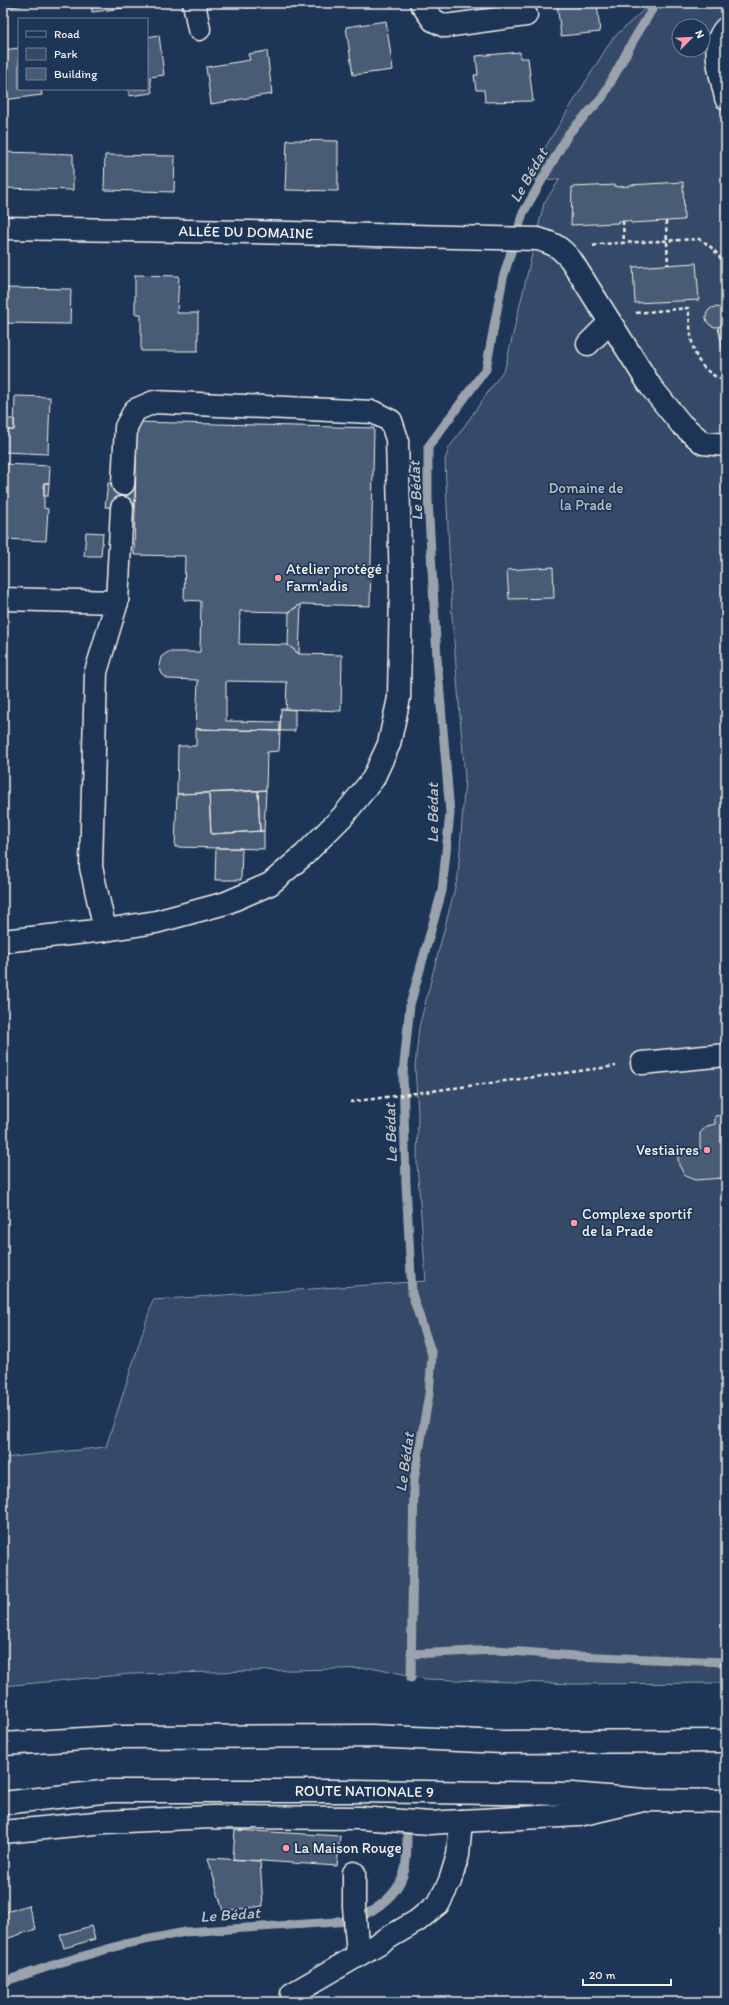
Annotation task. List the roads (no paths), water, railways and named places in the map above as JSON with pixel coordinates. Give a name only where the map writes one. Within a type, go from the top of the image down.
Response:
[{"type":"main road","points":[[194,3],[199,28]]},
{"type":"main road","points":[[421,3],[433,20],[445,26],[526,15]]},
{"type":"main road","points":[[726,28],[721,32],[717,50],[726,98]]},
{"type":"main road","name":"ALLÉE DU DOMAINE","points":[[3,228],[490,238],[538,240],[559,246],[571,260],[609,323],[651,387],[681,424],[703,443],[726,445]]},
{"type":"main road","points":[[588,344],[609,323]]},
{"type":"main road","points":[[3,941],[105,930],[156,922],[226,903],[270,884],[304,855],[343,816],[373,779],[389,744],[399,698],[401,588],[397,439],[391,421],[373,412],[154,402],[135,410],[126,427],[123,484]]},
{"type":"main road","points":[[105,930],[91,868],[96,672],[117,602],[122,508]]},
{"type":"main road","points":[[3,599],[117,602]]},
{"type":"main road","points":[[642,1063],[726,1054]]},
{"type":"main road","points":[[3,1744],[116,1737],[315,1736],[370,1736],[502,1742],[726,1741]]},
{"type":"main road","name":"ROUTE NATIONALE 9","points":[[3,1803],[111,1791],[351,1791],[571,1794],[644,1800],[726,1801]]},
{"type":"main road","points":[[3,1832],[105,1822],[212,1817],[360,1818],[430,1823],[579,1815],[644,1800]]},
{"type":"main road","points":[[292,1994],[417,1921],[438,1903],[450,1881],[458,1855],[461,1821]]},
{"type":"main road","points":[[354,1872],[355,1934],[358,1955]]},
{"type":"waterway","name":"Le Bédat","points":[[411,1678],[414,1480],[429,1394],[432,1355],[412,1294],[406,1184],[403,1074],[410,1005],[442,891],[450,813],[437,658],[428,499],[428,447],[486,369],[503,278],[523,213],[569,133],[602,98],[633,41],[656,3]]},
{"type":"waterway","points":[[411,1654],[496,1650],[575,1656],[726,1662]]},
{"type":"waterway","name":"Le Bédat","points":[[3,1982],[59,1963],[125,1944],[185,1932],[351,1921],[379,1906],[395,1891],[404,1872],[407,1834]]},
{"type":"place","name":"Atelier protégé Farm'adis","points":[[278,578]]},
{"type":"place","name":"Vestiaires","points":[[707,1150]]},
{"type":"place","name":"Complexe sportif de la Prade","points":[[574,1223]]},
{"type":"place","name":"La Maison Rouge","points":[[286,1848]]},
{"type":"park label","name":"Domaine de la Prade","points":[[586,496]]}]
